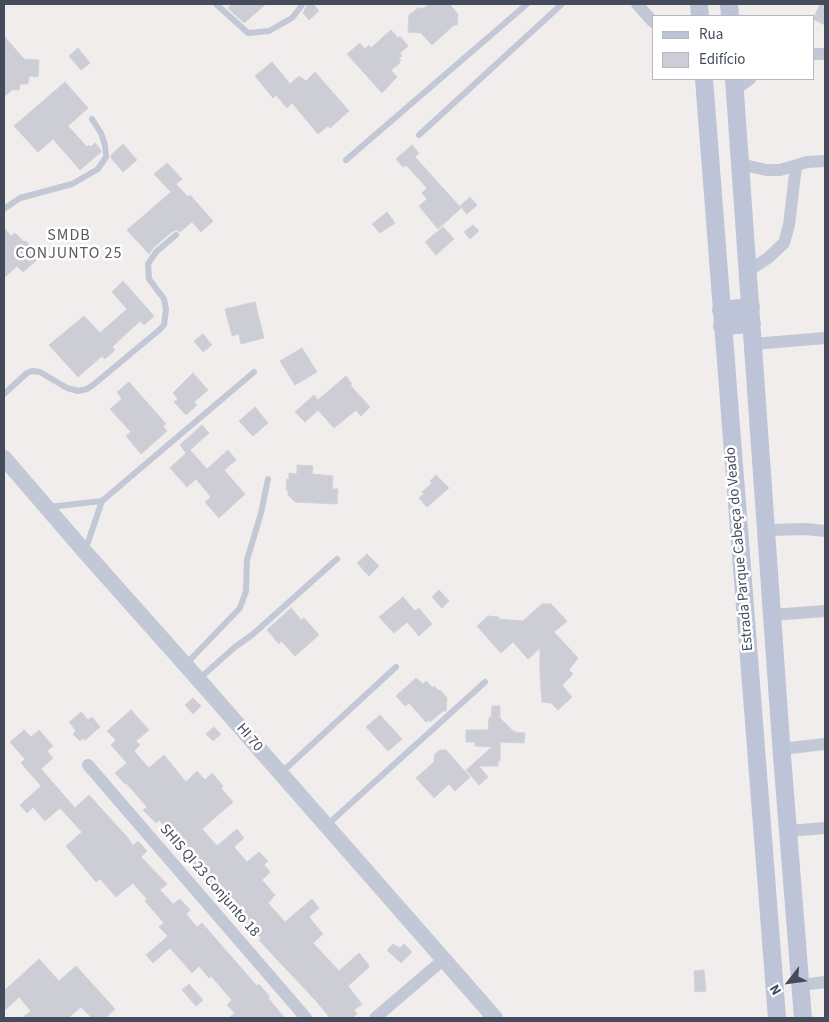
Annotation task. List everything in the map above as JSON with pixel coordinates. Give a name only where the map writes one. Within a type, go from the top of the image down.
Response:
[{"type":"main road","name":"Estrada Parque Cabeça do Veado","points":[[704,80],[777,1018]]},
{"type":"main road","name":"Estrada Parque Cabeça do Veado","points":[[735,84],[781,749],[803,1018]]},
{"type":"main road","points":[[722,318],[752,315]]},
{"type":"street","points":[[637,4],[652,21]]},
{"type":"street","points":[[735,84],[747,80]]},
{"type":"street","points":[[740,164],[780,170],[808,162],[825,161]]},
{"type":"street","points":[[748,271],[768,258],[784,243],[789,225],[796,166]]},
{"type":"street","points":[[753,344],[825,338]]},
{"type":"street","name":"HI 70","points":[[4,458],[495,1018]]},
{"type":"street","points":[[767,530],[806,529],[825,531]]},
{"type":"street","points":[[772,615],[825,611]]},
{"type":"street","points":[[781,749],[825,744]]},
{"type":"street","name":"SHIS QI 23 Conjunto 18","points":[[88,765],[306,1018]]},
{"type":"street","points":[[788,831],[825,828]]},
{"type":"street","points":[[375,1018],[444,959]]},
{"type":"street","points":[[801,985],[825,982]]},
{"type":"lane","points":[[216,4],[248,33],[269,32],[292,18],[304,4]]},
{"type":"lane","points":[[346,160],[527,4]]},
{"type":"lane","points":[[419,135],[562,4]]},
{"type":"lane","points":[[4,210],[20,198],[72,184],[98,169],[106,157],[105,145],[101,133],[92,119]]},
{"type":"lane","points":[[4,394],[27,373],[32,371],[40,372],[67,388],[78,391],[86,389],[93,386],[158,331],[164,325],[166,309],[164,299],[149,280],[148,264],[156,252],[176,235]]},
{"type":"lane","points":[[85,552],[102,501],[254,372]]},
{"type":"lane","points":[[185,665],[240,608],[246,591],[247,560],[261,513],[268,479]]},
{"type":"lane","points":[[46,507],[102,501]]},
{"type":"lane","points":[[198,679],[252,635],[337,559]]},
{"type":"lane","points":[[280,774],[396,667]]},
{"type":"lane","points":[[326,826],[485,682]]},
{"type":"building","points":[[232,4],[266,4],[244,23],[228,8]]},
{"type":"building","points":[[308,4],[313,4],[319,11],[309,20],[303,13]]},
{"type":"building","points":[[430,4],[449,4],[458,14],[457,25],[454,25],[432,45],[421,33],[408,32],[409,15],[418,8],[424,8]]},
{"type":"building","points":[[820,4],[825,4],[825,25],[814,20]]},
{"type":"building","points":[[391,30],[398,38],[400,36],[408,46],[400,53],[402,56],[399,58],[401,60],[399,61],[400,63],[391,70],[397,77],[382,93],[347,54],[360,43],[365,49],[369,45],[371,48]]},
{"type":"building","points":[[4,36],[24,59],[39,60],[38,77],[29,76],[28,84],[20,84],[19,90],[12,90],[4,97]]},
{"type":"building","points":[[78,48],[90,63],[81,70],[69,56]]},
{"type":"building","points":[[272,62],[290,84],[299,76],[306,81],[315,72],[349,111],[330,128],[328,126],[318,134],[292,103],[287,108],[276,95],[273,98],[255,76]]},
{"type":"building","points":[[65,82],[88,108],[68,126],[87,147],[89,145],[91,147],[95,143],[101,152],[80,170],[53,139],[38,152],[14,126]]},
{"type":"building","points":[[123,144],[137,160],[123,172],[111,158],[111,155]]},
{"type":"building","points":[[412,145],[419,153],[415,157],[461,208],[438,229],[419,206],[427,199],[422,193],[427,188],[406,165],[403,167],[396,159]]},
{"type":"building","points":[[167,163],[182,179],[176,184],[188,197],[190,195],[213,221],[201,232],[192,222],[180,232],[177,230],[173,231],[153,248],[149,254],[127,230],[171,192],[154,174]]},
{"type":"building","points":[[470,197],[477,205],[467,214],[460,206]]},
{"type":"building","points":[[387,212],[395,223],[380,233],[372,224]]},
{"type":"building","points":[[473,225],[479,231],[470,239],[464,232]]},
{"type":"building","points":[[443,227],[454,239],[436,255],[425,242]]},
{"type":"building","points":[[4,228],[11,236],[15,233],[24,242],[26,241],[40,257],[23,272],[17,266],[4,278]]},
{"type":"building","points":[[123,281],[154,316],[144,325],[140,321],[112,347],[115,350],[105,359],[102,356],[78,377],[49,345],[84,316],[100,333],[127,309],[112,292]]},
{"type":"building","points":[[255,302],[264,338],[241,344],[239,334],[232,336],[225,309]]},
{"type":"building","points":[[203,334],[212,345],[203,352],[194,341]]},
{"type":"building","points":[[302,348],[317,372],[295,385],[280,361]]},
{"type":"building","points":[[193,373],[208,390],[194,402],[197,405],[186,415],[174,402],[178,399],[173,393]]},
{"type":"building","points":[[346,376],[352,384],[350,385],[370,407],[361,416],[356,410],[334,428],[318,410],[305,422],[295,412],[314,395],[318,400]]},
{"type":"building","points":[[129,382],[166,424],[163,426],[167,431],[141,454],[126,436],[131,432],[110,409],[122,399],[117,392]]},
{"type":"building","points":[[255,407],[268,423],[253,436],[239,421]]},
{"type":"building","points":[[202,425],[209,433],[190,450],[207,469],[228,450],[236,460],[224,470],[245,494],[219,518],[205,502],[211,497],[196,479],[187,487],[170,468],[186,453],[180,445]]},
{"type":"building","points":[[297,465],[313,466],[312,474],[333,476],[332,489],[338,489],[337,504],[295,502],[288,495],[288,490],[286,490],[289,473],[297,474]]},
{"type":"building","points":[[436,475],[449,488],[427,507],[419,498],[424,494],[422,492],[432,483],[430,481]]},
{"type":"building","points":[[367,554],[379,566],[369,576],[357,563]]},
{"type":"building","points":[[439,590],[449,601],[442,608],[432,597]]},
{"type":"building","points":[[403,597],[415,611],[419,608],[432,624],[419,636],[407,622],[394,633],[379,617]]},
{"type":"building","points":[[542,604],[551,604],[567,621],[554,632],[578,658],[569,670],[573,674],[562,685],[572,697],[558,710],[551,703],[542,702],[540,648],[528,659],[513,642],[501,653],[477,626],[488,616],[523,621]]},
{"type":"building","points":[[291,608],[301,620],[304,618],[319,635],[295,656],[281,641],[279,644],[267,630]]},
{"type":"building","points":[[416,678],[423,684],[426,681],[433,688],[434,686],[447,698],[446,711],[443,711],[430,722],[429,720],[426,722],[409,703],[405,706],[396,696]]},
{"type":"building","points":[[193,698],[201,706],[193,714],[185,705]]},
{"type":"building","points":[[492,706],[500,706],[500,718],[512,730],[525,733],[524,743],[500,742],[500,761],[498,761],[498,766],[479,766],[488,777],[479,785],[466,770],[492,747],[475,746],[475,742],[466,742],[466,730],[488,730]]},
{"type":"building","points":[[131,710],[149,730],[136,741],[140,745],[134,751],[149,768],[164,755],[186,782],[197,771],[205,780],[212,773],[223,786],[221,788],[233,802],[202,829],[217,846],[237,829],[244,838],[234,847],[247,862],[259,852],[268,861],[264,865],[270,872],[262,880],[275,895],[268,903],[285,922],[312,899],[319,908],[309,917],[323,934],[313,943],[339,971],[359,953],[368,964],[369,967],[348,986],[362,1004],[354,1010],[357,1014],[352,1018],[330,1018],[182,851],[184,849],[159,820],[156,823],[143,810],[147,807],[115,773],[127,763],[111,745],[116,740],[107,731]]},
{"type":"building","points":[[81,712],[88,720],[92,717],[100,727],[85,740],[83,738],[80,741],[73,734],[76,731],[69,722]]},
{"type":"building","points":[[380,715],[402,739],[388,751],[366,727]]},
{"type":"building","points":[[214,727],[221,734],[213,741],[206,734]]},
{"type":"building","points":[[24,730],[31,737],[39,730],[53,746],[47,751],[53,758],[41,769],[75,808],[89,795],[133,846],[138,841],[147,851],[141,857],[167,884],[160,890],[173,904],[180,899],[190,910],[186,914],[197,927],[202,923],[257,986],[259,984],[285,1018],[229,1018],[235,1013],[227,1005],[232,1000],[211,976],[209,978],[199,966],[192,973],[170,948],[153,963],[146,955],[168,936],[159,927],[164,923],[145,901],[147,899],[133,883],[116,897],[100,879],[96,882],[66,846],[82,832],[60,808],[45,821],[33,807],[27,813],[20,805],[41,786],[21,763],[25,759],[10,742]]},
{"type":"building","points":[[440,750],[446,750],[470,777],[455,791],[449,784],[434,798],[416,778],[434,762],[435,754]]},
{"type":"building","points":[[393,944],[400,948],[404,944],[412,952],[401,963],[387,950]]},
{"type":"building","points":[[39,959],[59,981],[76,966],[115,1009],[105,1018],[92,1018],[81,1007],[68,1018],[22,1018],[31,1011],[19,997],[4,1011],[4,991]]},
{"type":"building","points":[[704,970],[706,991],[695,992],[694,971]]},
{"type":"building","points":[[189,984],[203,1000],[196,1006],[182,990]]},
{"type":"district","name":"SMDB CONJUNTO 25","points":[[69,245]]}]
